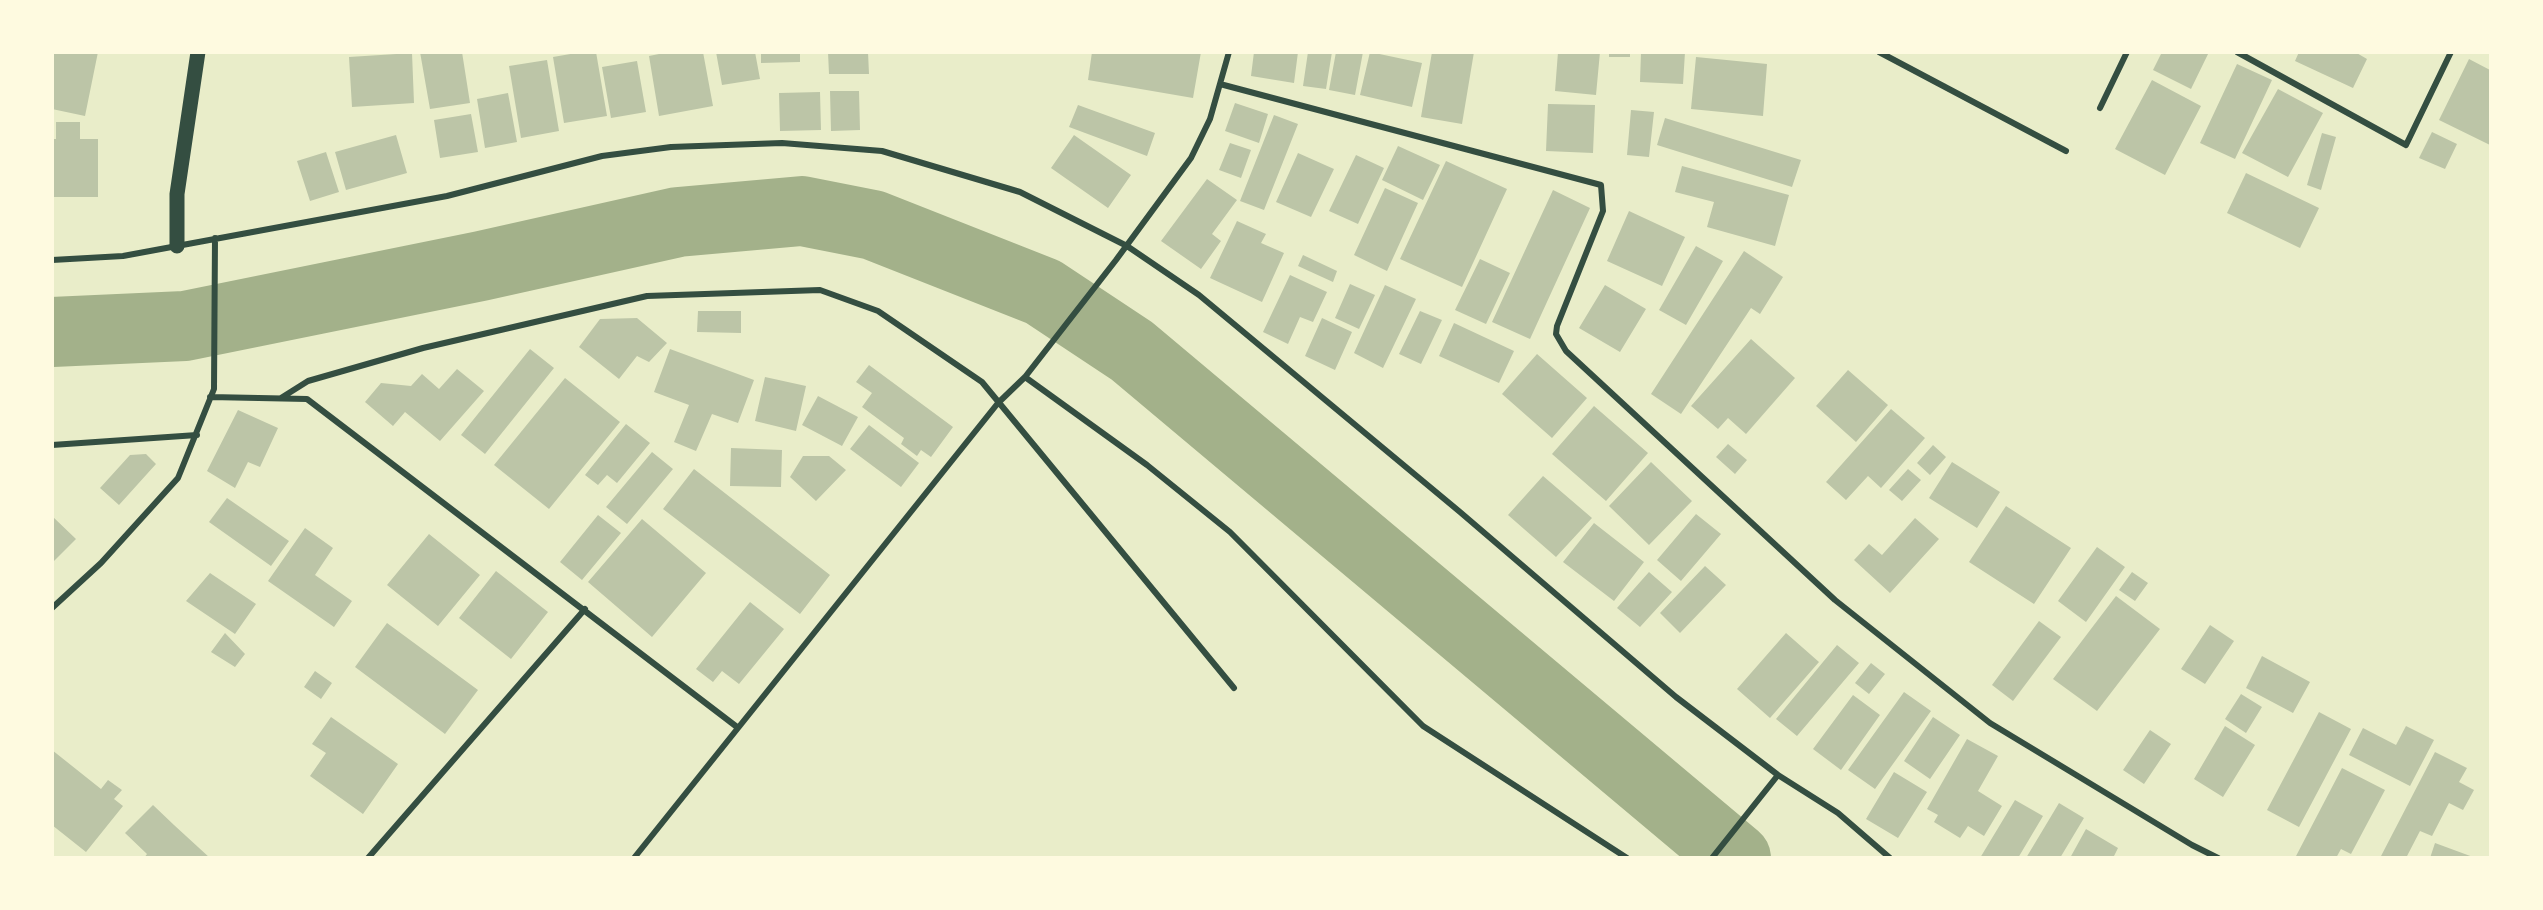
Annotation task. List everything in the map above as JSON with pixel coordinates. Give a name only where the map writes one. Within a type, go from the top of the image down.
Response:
[{"type":"main road","points":[[177,246],[177,194],[198,52]]},
{"type":"street","points":[[634,858],[998,403],[1025,377],[1116,260],[1191,158],[1210,119],[1229,52]]},
{"type":"street","points":[[1879,52],[2066,151]]},
{"type":"street","points":[[2100,108],[2127,52]]},
{"type":"street","points":[[2237,52],[2406,145],[2451,52]]},
{"type":"street","points":[[1220,84],[1601,185],[1603,212],[1557,326],[1556,334],[1566,351],[1835,600],[1990,723],[2192,845],[2218,858]]},
{"type":"street","points":[[52,260],[123,256],[447,196],[602,156],[670,147],[782,143],[882,151],[1020,192],[1126,246],[1199,296],[1460,512],[1676,697],[1778,775],[1838,813],[1890,858]]},
{"type":"street","points":[[52,608],[101,563],[178,478],[197,435],[213,389],[216,267],[214,238]]},
{"type":"street","points":[[281,398],[308,381],[411,351],[647,296],[820,290],[878,311],[982,382],[1234,688]]},
{"type":"street","points":[[1025,377],[1147,465],[1230,532],[1423,726],[1627,858]]},
{"type":"street","points":[[210,397],[307,399],[737,727]]},
{"type":"street","points":[[52,445],[197,435]]},
{"type":"street","points":[[368,858],[585,609]]},
{"type":"street","points":[[1712,858],[1778,775]]},
{"type":"building","points":[[52,52],[98,52],[85,116],[52,109]]},
{"type":"building","points":[[420,52],[462,52],[470,103],[430,109]]},
{"type":"building","points":[[596,52],[607,116],[564,123],[553,57]]},
{"type":"building","points":[[669,52],[703,52],[713,106],[659,116],[649,56]]},
{"type":"building","points":[[716,52],[755,52],[760,79],[722,85]]},
{"type":"building","points":[[761,52],[800,52],[800,62],[761,63]]},
{"type":"building","points":[[828,52],[868,52],[869,74],[829,74]]},
{"type":"building","points":[[1092,52],[1201,52],[1193,98],[1088,80]]},
{"type":"building","points":[[1254,52],[1298,52],[1294,83],[1251,76]]},
{"type":"building","points":[[1308,52],[1332,52],[1326,89],[1303,86]]},
{"type":"building","points":[[1336,52],[1363,52],[1355,95],[1329,90]]},
{"type":"building","points":[[1370,52],[1422,63],[1412,107],[1360,95]]},
{"type":"building","points":[[1432,52],[1474,52],[1462,124],[1421,117]]},
{"type":"building","points":[[1558,52],[1600,52],[1596,95],[1555,91]]},
{"type":"building","points":[[1609,52],[1630,52],[1630,57],[1609,57]]},
{"type":"building","points":[[1641,52],[1685,52],[1683,84],[1640,82]]},
{"type":"building","points":[[2162,52],[2209,52],[2191,89],[2153,70]]},
{"type":"building","points":[[2299,52],[2355,52],[2367,59],[2353,88],[2295,61]]},
{"type":"building","points":[[412,53],[414,103],[352,107],[349,57]]},
{"type":"building","points":[[1696,57],[1767,64],[1763,116],[1691,109]]},
{"type":"building","points":[[2469,59],[2490,70],[2490,145],[2439,120]]},
{"type":"building","points":[[547,60],[559,131],[521,138],[509,66]]},
{"type":"building","points":[[637,61],[646,112],[611,118],[602,67]]},
{"type":"building","points":[[2237,64],[2272,80],[2235,159],[2200,143]]},
{"type":"building","points":[[2152,80],[2201,106],[2165,175],[2115,149]]},
{"type":"building","points":[[2278,89],[2323,113],[2288,177],[2242,153]]},
{"type":"building","points":[[830,91],[859,91],[860,130],[831,131]]},
{"type":"building","points":[[820,92],[821,130],[780,131],[779,93]]},
{"type":"building","points":[[508,93],[517,142],[485,148],[477,99]]},
{"type":"building","points":[[1235,103],[1268,114],[1259,143],[1225,131]]},
{"type":"building","points":[[1548,104],[1595,105],[1593,153],[1546,151]]},
{"type":"building","points":[[1078,105],[1155,133],[1147,156],[1069,127]]},
{"type":"building","points":[[1631,110],[1654,112],[1649,157],[1627,155]]},
{"type":"building","points":[[471,114],[478,152],[440,158],[434,120]]},
{"type":"building","points":[[1274,115],[1298,124],[1264,210],[1240,201]]},
{"type":"building","points":[[1665,118],[1801,160],[1792,187],[1657,145]]},
{"type":"building","points":[[56,122],[80,122],[80,139],[98,139],[98,197],[52,197],[52,139],[56,139]]},
{"type":"building","points":[[2432,132],[2457,144],[2445,169],[2419,158]]},
{"type":"building","points":[[2322,133],[2336,137],[2321,190],[2307,185]]},
{"type":"building","points":[[396,135],[407,173],[346,190],[335,152]]},
{"type":"building","points":[[1074,135],[1131,175],[1108,208],[1051,168]]},
{"type":"building","points":[[1230,143],[1251,150],[1241,178],[1219,170]]},
{"type":"building","points":[[1398,146],[1440,165],[1423,200],[1382,180]]},
{"type":"building","points":[[326,152],[339,192],[310,201],[297,161]]},
{"type":"building","points":[[1298,153],[1334,169],[1311,217],[1276,202]]},
{"type":"building","points":[[1356,155],[1384,168],[1358,224],[1329,211]]},
{"type":"building","points":[[1446,161],[1507,189],[1462,287],[1400,259]]},
{"type":"building","points":[[1682,166],[1789,195],[1775,246],[1707,227],[1714,202],[1675,192]]},
{"type":"building","points":[[2246,173],[2319,208],[2300,248],[2227,213]]},
{"type":"building","points":[[1207,179],[1237,200],[1212,234],[1221,241],[1201,269],[1161,241]]},
{"type":"building","points":[[1385,188],[1418,203],[1387,271],[1354,255]]},
{"type":"building","points":[[1553,190],[1590,208],[1530,339],[1492,322]]},
{"type":"building","points":[[1629,211],[1685,237],[1662,286],[1607,261]]},
{"type":"building","points":[[1237,221],[1266,234],[1261,243],[1284,253],[1262,302],[1210,278]]},
{"type":"building","points":[[1696,246],[1723,261],[1686,325],[1659,310]]},
{"type":"building","points":[[1744,251],[1783,277],[1760,314],[1751,308],[1681,414],[1651,394]]},
{"type":"building","points":[[1303,255],[1337,271],[1333,282],[1298,266]]},
{"type":"building","points":[[1480,259],[1510,273],[1486,324],[1455,310]]},
{"type":"building","points":[[1290,275],[1327,292],[1313,322],[1300,317],[1288,344],[1263,332]]},
{"type":"building","points":[[1350,284],[1375,295],[1359,329],[1335,318]]},
{"type":"building","points":[[1385,285],[1416,299],[1383,368],[1354,353]]},
{"type":"building","points":[[1605,285],[1646,309],[1620,352],[1579,328]]},
{"type":"building","points":[[698,311],[741,311],[741,333],[697,332]]},
{"type":"building","points":[[1420,311],[1442,320],[1421,364],[1399,354]]},
{"type":"building","points":[[637,318],[667,343],[649,362],[637,356],[619,379],[579,347],[600,319]]},
{"type":"building","points":[[1322,318],[1352,332],[1335,370],[1305,356]]},
{"type":"building","points":[[1454,323],[1514,351],[1499,383],[1439,356]]},
{"type":"building","points":[[1751,339],[1795,378],[1746,434],[1728,418],[1718,429],[1691,406]]},
{"type":"building","points":[[530,349],[554,368],[485,454],[461,435]]},
{"type":"building","points":[[670,349],[754,380],[738,423],[712,414],[696,451],[674,442],[689,405],[654,392]]},
{"type":"building","points":[[1537,354],[1587,398],[1552,438],[1502,394]]},
{"type":"building","points":[[869,365],[953,427],[931,457],[921,450],[917,456],[901,444],[904,438],[862,407],[872,393],[856,382]]},
{"type":"building","points":[[457,369],[484,391],[440,441],[405,412],[393,426],[365,402],[381,383],[411,386],[422,374],[439,389]]},
{"type":"building","points":[[1848,370],[1888,405],[1856,442],[1816,406]]},
{"type":"building","points":[[765,377],[806,386],[796,431],[755,421]]},
{"type":"building","points":[[565,378],[620,422],[549,509],[494,465]]},
{"type":"building","points":[[818,396],[858,417],[842,446],[802,425]]},
{"type":"building","points":[[1594,406],[1648,453],[1606,501],[1552,454]]},
{"type":"building","points":[[1891,409],[1925,438],[1881,488],[1868,476],[1846,500],[1826,482]]},
{"type":"building","points":[[238,410],[278,428],[260,467],[248,462],[235,488],[207,471]]},
{"type":"building","points":[[626,424],[650,443],[617,483],[607,475],[598,485],[585,475]]},
{"type":"building","points":[[869,425],[919,463],[901,487],[850,449]]},
{"type":"building","points":[[1728,444],[1747,460],[1735,474],[1716,457]]},
{"type":"building","points":[[1933,445],[1946,457],[1930,475],[1917,463]]},
{"type":"building","points":[[731,448],[782,450],[781,487],[730,486]]},
{"type":"building","points":[[652,452],[673,469],[627,524],[606,507]]},
{"type":"building","points":[[146,454],[156,464],[119,505],[100,488],[130,455]]},
{"type":"building","points":[[803,456],[829,456],[846,470],[816,501],[790,477]]},
{"type":"building","points":[[1651,462],[1692,501],[1649,545],[1609,506]]},
{"type":"building","points":[[1952,462],[2000,492],[1977,528],[1929,498]]},
{"type":"building","points":[[694,469],[830,575],[800,614],[663,509]]},
{"type":"building","points":[[1908,469],[1921,480],[1902,501],[1889,490]]},
{"type":"building","points":[[1543,476],[1592,518],[1556,557],[1508,515]]},
{"type":"building","points":[[227,498],[289,541],[271,566],[209,522]]},
{"type":"building","points":[[2006,506],[2071,548],[2034,604],[1969,562]]},
{"type":"building","points":[[1696,514],[1721,534],[1681,581],[1657,560]]},
{"type":"building","points":[[598,515],[621,533],[582,580],[560,562]]},
{"type":"building","points":[[52,516],[76,539],[52,563]]},
{"type":"building","points":[[1915,518],[1939,539],[1890,593],[1854,560],[1869,544],[1882,555]]},
{"type":"building","points":[[642,519],[706,573],[652,637],[588,582]]},
{"type":"building","points":[[1594,523],[1644,562],[1614,601],[1563,562]]},
{"type":"building","points":[[305,528],[333,548],[315,575],[352,601],[334,627],[268,581]]},
{"type":"building","points":[[429,534],[480,575],[438,626],[387,585]]},
{"type":"building","points":[[2097,547],[2125,567],[2086,622],[2058,601]]},
{"type":"building","points":[[1705,566],[1726,585],[1680,633],[1660,613]]},
{"type":"building","points":[[496,571],[548,612],[511,659],[459,618]]},
{"type":"building","points":[[1649,572],[1672,592],[1640,627],[1617,608]]},
{"type":"building","points":[[2132,572],[2148,583],[2135,601],[2119,590]]},
{"type":"building","points":[[210,573],[256,604],[235,634],[186,601]]},
{"type":"building","points":[[2116,596],[2160,629],[2097,711],[2053,679]]},
{"type":"building","points":[[750,602],[784,629],[739,684],[722,671],[713,682],[696,669]]},
{"type":"building","points":[[2039,621],[2061,637],[2013,701],[1992,685]]},
{"type":"building","points":[[387,623],[478,690],[445,734],[355,667]]},
{"type":"building","points":[[2210,625],[2234,641],[2205,684],[2181,669]]},
{"type":"building","points":[[225,633],[245,654],[235,667],[211,652]]},
{"type":"building","points":[[1786,633],[1819,662],[1770,718],[1737,689]]},
{"type":"building","points":[[1837,645],[1859,663],[1797,736],[1776,719]]},
{"type":"building","points":[[2262,656],[2310,682],[2293,713],[2246,688]]},
{"type":"building","points":[[1871,663],[1885,674],[1869,694],[1855,683]]},
{"type":"building","points":[[315,671],[332,683],[321,699],[304,687]]},
{"type":"building","points":[[1904,692],[1931,711],[1875,789],[1848,770]]},
{"type":"building","points":[[2241,694],[2262,707],[2246,733],[2225,719]]},
{"type":"building","points":[[1853,695],[1880,715],[1841,770],[1813,749]]},
{"type":"building","points":[[2319,712],[2351,729],[2299,827],[2267,810]]},
{"type":"building","points":[[331,717],[398,764],[363,814],[310,776],[326,753],[312,744]]},
{"type":"building","points":[[1933,717],[1960,735],[1930,779],[1904,761]]},
{"type":"building","points":[[2225,726],[2255,745],[2223,797],[2194,779]]},
{"type":"building","points":[[2406,726],[2434,740],[2410,786],[2349,755],[2363,728],[2396,745]]},
{"type":"building","points":[[2150,730],[2171,744],[2144,784],[2123,770]]},
{"type":"building","points":[[1967,739],[1998,756],[1978,791],[2002,806],[1984,836],[1968,826],[1960,838],[1934,822],[1938,815],[1927,809]]},
{"type":"building","points":[[52,750],[101,789],[108,780],[122,790],[114,799],[123,806],[86,852],[52,825]]},
{"type":"building","points":[[2435,752],[2467,768],[2459,782],[2474,790],[2463,810],[2449,803],[2432,836],[2420,831],[2406,858],[2380,858]]},
{"type":"building","points":[[2342,768],[2385,790],[2351,854],[2341,849],[2336,858],[2295,858]]},
{"type":"building","points":[[1894,772],[1927,792],[1898,838],[1866,819]]},
{"type":"building","points":[[2015,800],[2043,816],[2018,858],[1980,858]]},
{"type":"building","points":[[2059,803],[2084,818],[2060,858],[2026,858]]},
{"type":"building","points":[[153,805],[210,858],[144,858],[147,854],[125,833]]},
{"type":"building","points":[[2086,829],[2118,848],[2113,858],[2070,858]]},
{"type":"building","points":[[2435,843],[2473,857],[2473,858],[2430,858]]},
{"type":"waterway","points":[[52,332],[185,326],[481,266],[678,222],[802,211],[873,225],[1043,292],[1132,351],[1736,858]]}]
